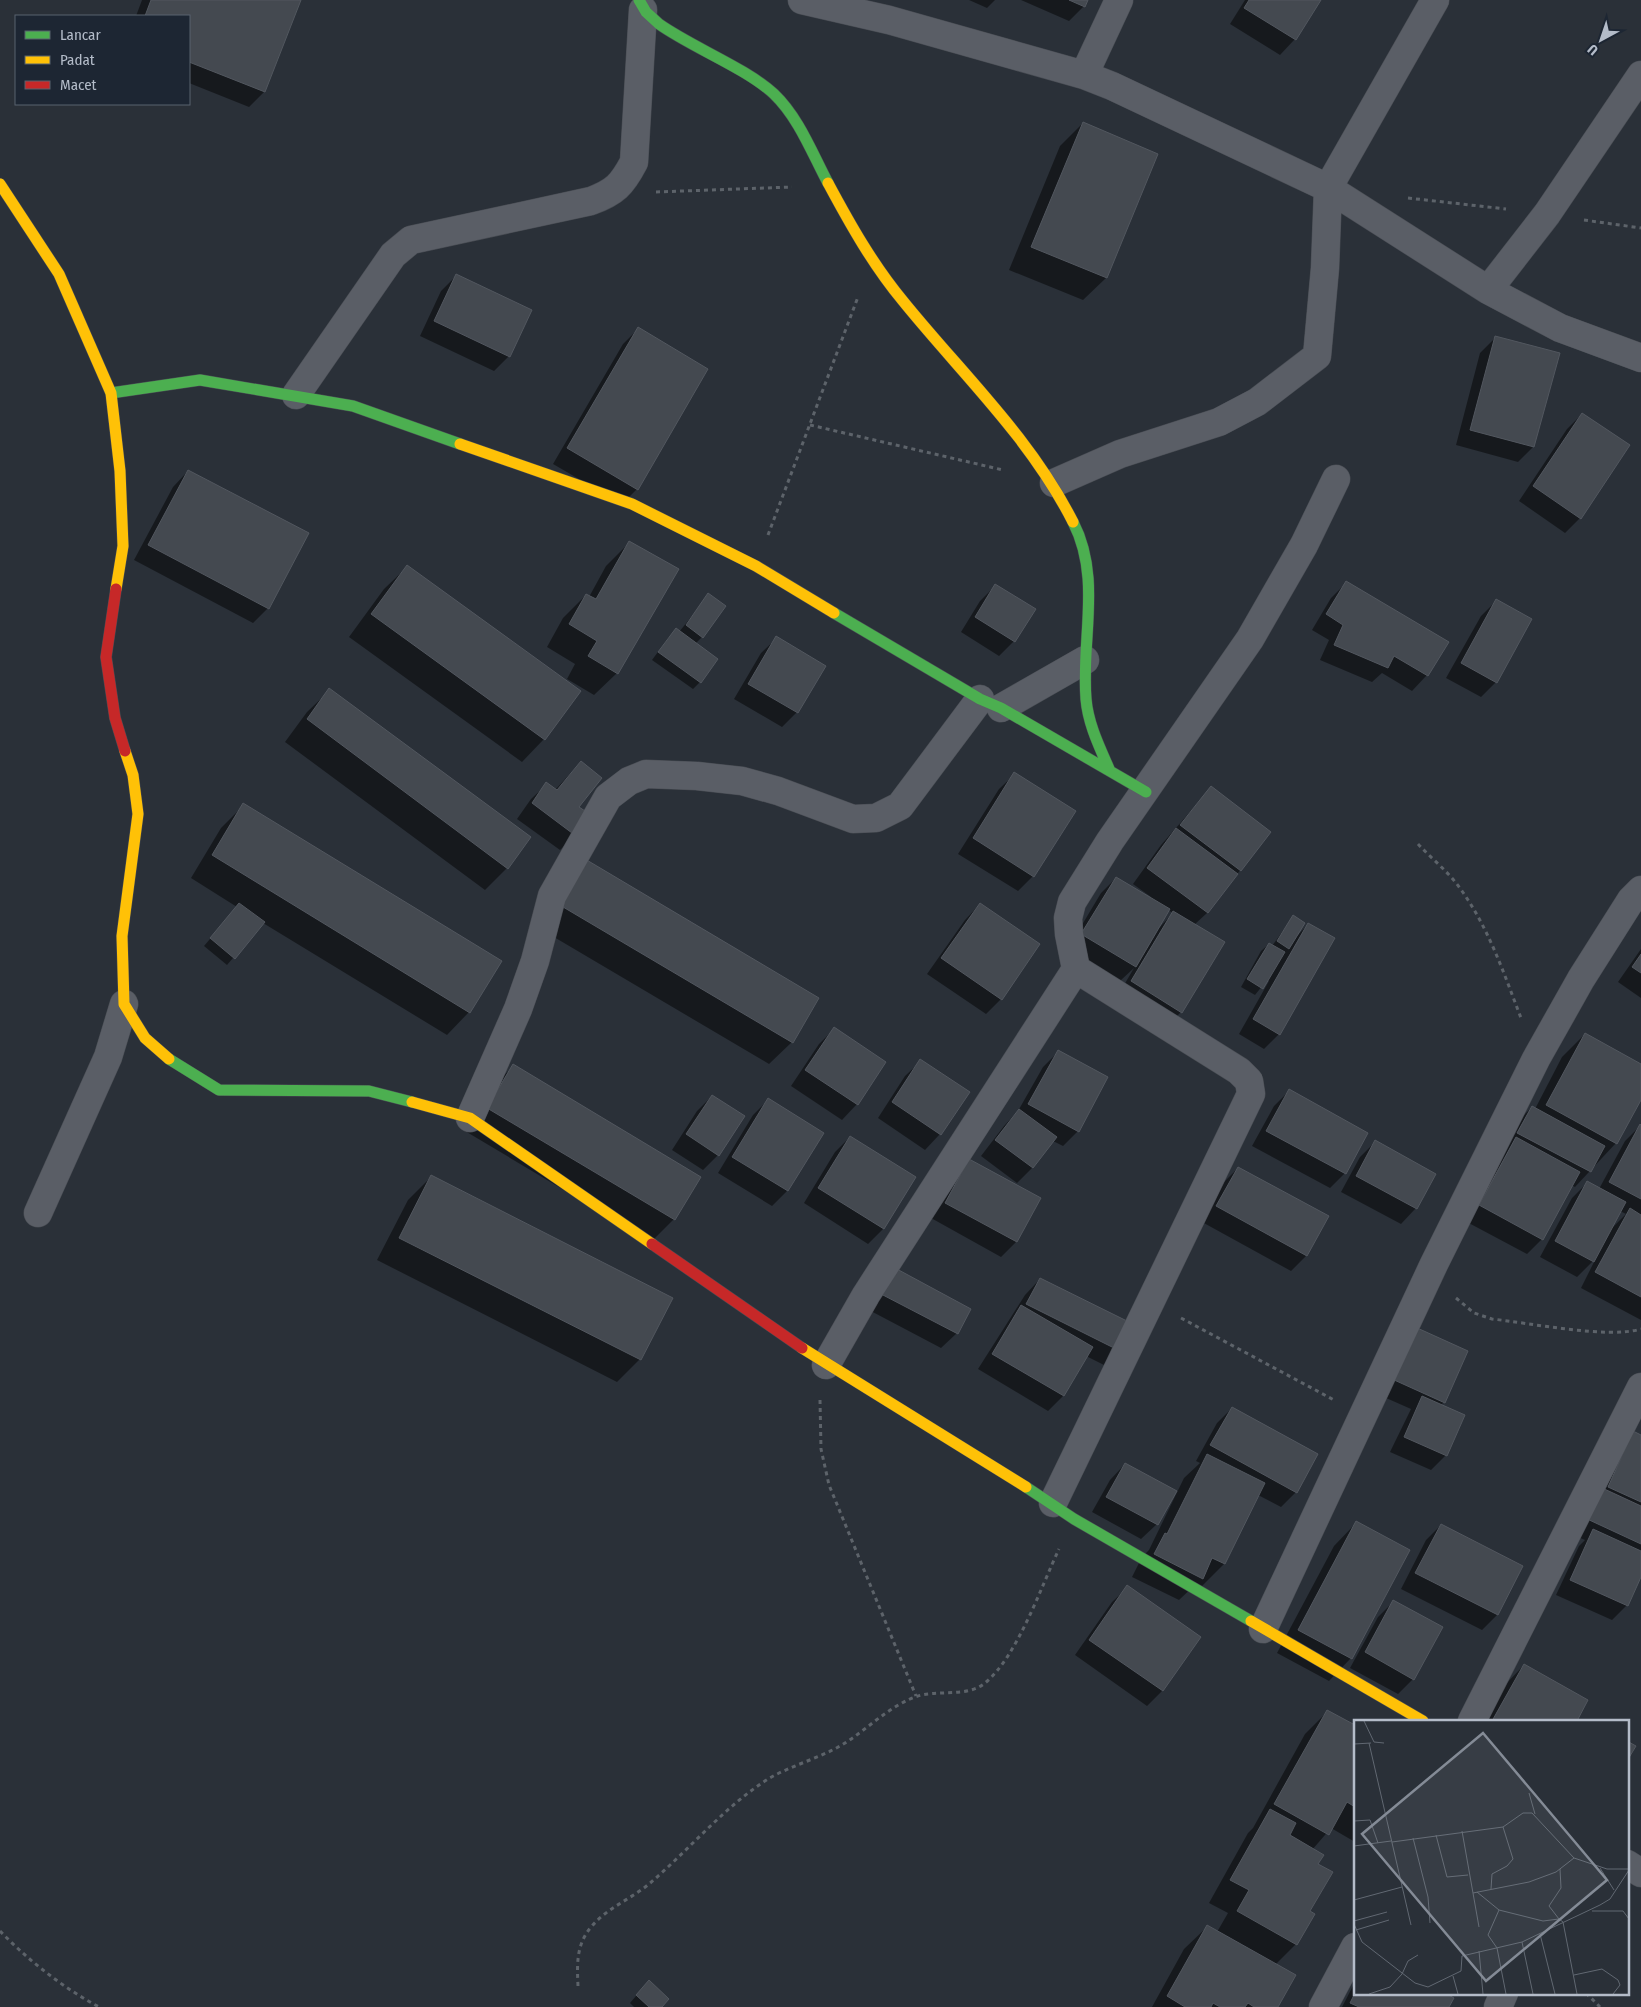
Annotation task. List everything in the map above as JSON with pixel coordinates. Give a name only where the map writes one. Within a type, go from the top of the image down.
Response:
[{"type":"street","points":[[802,0],[893,10],[1112,86],[1328,188],[1488,290],[1560,328],[1641,358]]},
{"type":"street","points":[[1084,75],[1119,0]]},
{"type":"street","points":[[1054,483],[1120,454],[1219,422],[1257,402],[1317,356],[1325,268],[1328,188],[1435,0]]},
{"type":"street","points":[[641,5],[679,38],[769,89],[792,116],[872,259],[902,300],[1010,423],[1054,483],[1086,552],[1090,572],[1091,612],[1085,660],[1089,718],[1095,738],[1110,771]]},
{"type":"street","points":[[296,395],[393,255],[411,240],[591,200],[611,193],[625,180],[634,162],[641,5]]},
{"type":"street","points":[[1488,290],[1547,214],[1641,75]]},
{"type":"street","points":[[0,184],[58,274],[111,393],[120,471],[123,546],[106,657],[115,718],[133,775],[138,814],[122,936],[124,1004],[108,1057],[38,1213]]},
{"type":"street","points":[[111,393],[200,380],[352,406],[632,504],[756,566],[991,704],[1146,792]]},
{"type":"street","points":[[826,1365],[866,1295],[1076,969],[1068,918],[1072,902],[1110,841],[1146,792],[1250,639],[1304,545],[1336,479]]},
{"type":"street","points":[[470,1118],[518,1009],[535,962],[552,896],[608,797],[629,781],[646,774],[698,776],[742,781],[853,819],[876,818],[900,806],[991,704],[1085,660]]},
{"type":"street","points":[[1263,1629],[1434,1264],[1536,1058],[1581,979],[1632,900],[1641,890]]},
{"type":"street","points":[[1063,1511],[1150,1302],[1251,1094],[1249,1081],[1239,1071],[1076,969]]},
{"type":"street","points":[[124,1004],[145,1038],[173,1062],[219,1090],[369,1091],[470,1118],[826,1365],[1063,1511],[1421,1720]]},
{"type":"street","points":[[1473,1720],[1641,1388]]},
{"type":"street","points":[[1628,1865],[1641,1873]]},
{"type":"street","points":[[1325,2003],[1354,1949]]},
{"type":"street","points":[[1498,2007],[1504,1994]]},
{"type":"path","points":[[611,193],[830,185]]},
{"type":"path","points":[[1404,197],[1547,214],[1641,228]]},
{"type":"path","points":[[756,566],[872,259]]},
{"type":"path","points":[[810,425],[1054,483]]},
{"type":"path","points":[[1418,844],[1454,881],[1484,926],[1497,954],[1536,1058]]},
{"type":"path","points":[[1434,1264],[1458,1300],[1474,1313],[1492,1319],[1607,1332],[1630,1332],[1641,1328]]},
{"type":"path","points":[[1150,1302],[1363,1415]]},
{"type":"path","points":[[826,1365],[820,1398],[819,1421],[821,1449],[829,1485],[916,1696]]},
{"type":"path","points":[[578,1986],[577,1955],[591,1927],[608,1911],[649,1884],[747,1795],[769,1779],[839,1747],[886,1712],[916,1696],[940,1693],[954,1694],[984,1684],[1010,1654],[1063,1511]]},
{"type":"path","points":[[0,1931],[17,1948],[72,1992],[99,2007]]},
{"type":"path","points":[[1587,1994],[1600,2007]]},
{"type":"building","points":[[151,0],[301,0],[265,92],[190,62],[190,15],[145,15]]},
{"type":"building","points":[[1069,0],[1088,0],[1085,7]]},
{"type":"building","points":[[1249,0],[1321,0],[1296,40],[1244,8]]},
{"type":"building","points":[[1083,122],[1158,154],[1107,278],[1031,247]]},
{"type":"building","points":[[456,274],[532,310],[510,357],[434,321]]},
{"type":"building","points":[[638,327],[708,369],[638,490],[567,448]]},
{"type":"building","points":[[1495,336],[1560,353],[1534,447],[1470,430]]},
{"type":"building","points":[[1582,413],[1630,445],[1581,519],[1533,486]]},
{"type":"building","points":[[188,470],[309,533],[269,609],[148,545]]},
{"type":"building","points":[[629,541],[679,569],[618,674],[588,656],[597,641],[569,624],[586,594],[596,599]]},
{"type":"building","points":[[407,565],[581,691],[545,740],[371,614]]},
{"type":"building","points":[[1346,581],[1449,642],[1428,676],[1394,656],[1388,668],[1334,645],[1343,625],[1326,614]]},
{"type":"building","points":[[995,584],[1036,609],[1015,642],[975,617]]},
{"type":"building","points":[[708,593],[726,606],[703,638],[686,625]]},
{"type":"building","points":[[1496,599],[1532,619],[1497,683],[1461,663]]},
{"type":"building","points":[[676,628],[718,659],[701,683],[658,652]]},
{"type":"building","points":[[776,636],[826,666],[798,713],[748,684]]},
{"type":"building","points":[[329,688],[531,837],[508,869],[307,719]]},
{"type":"building","points":[[581,761],[602,778],[579,807],[591,815],[576,836],[532,803],[546,782],[557,790]]},
{"type":"building","points":[[1014,772],[1076,811],[1034,877],[973,838]]},
{"type":"building","points":[[1211,786],[1271,832],[1241,871],[1180,825]]},
{"type":"building","points":[[243,803],[502,961],[470,1013],[212,855]]},
{"type":"building","points":[[1176,828],[1238,874],[1208,913],[1147,868]]},
{"type":"building","points":[[585,859],[819,998],[793,1043],[558,904]]},
{"type":"building","points":[[1116,877],[1170,909],[1136,967],[1081,934]]},
{"type":"building","points":[[239,903],[265,922],[235,959],[210,938]]},
{"type":"building","points":[[980,903],[1040,944],[1002,1000],[941,958]]},
{"type":"building","points":[[1173,911],[1225,942],[1182,1013],[1131,981]]},
{"type":"building","points":[[1293,915],[1305,923],[1289,949],[1277,941]]},
{"type":"building","points":[[1308,923],[1335,938],[1280,1035],[1253,1019]]},
{"type":"building","points":[[1269,943],[1285,952],[1263,989],[1247,979]]},
{"type":"building","points":[[1641,954],[1641,973],[1632,967]]},
{"type":"building","points":[[834,1027],[886,1062],[858,1105],[805,1070]]},
{"type":"building","points":[[1585,1033],[1641,1064],[1641,1100],[1617,1144],[1546,1105]]},
{"type":"building","points":[[1058,1050],[1108,1077],[1079,1132],[1028,1104]]},
{"type":"building","points":[[920,1059],[970,1092],[941,1135],[892,1102]]},
{"type":"building","points":[[513,1064],[701,1177],[675,1220],[487,1108]]},
{"type":"building","points":[[1289,1089],[1368,1133],[1346,1174],[1266,1131]]},
{"type":"building","points":[[712,1095],[745,1116],[719,1156],[686,1134]]},
{"type":"building","points":[[768,1098],[824,1133],[788,1191],[732,1157]]},
{"type":"building","points":[[1532,1106],[1605,1146],[1591,1172],[1517,1133]]},
{"type":"building","points":[[1019,1109],[1057,1137],[1033,1168],[995,1140]]},
{"type":"building","points":[[1641,1125],[1641,1199],[1609,1182]]},
{"type":"building","points":[[850,1136],[916,1177],[884,1229],[818,1188]]},
{"type":"building","points":[[1516,1137],[1580,1172],[1543,1240],[1479,1205]]},
{"type":"building","points":[[1375,1140],[1436,1174],[1417,1209],[1356,1176]]},
{"type":"building","points":[[969,1159],[1041,1198],[1017,1242],[945,1203]]},
{"type":"building","points":[[1238,1167],[1329,1216],[1307,1256],[1216,1206]]},
{"type":"building","points":[[431,1175],[673,1298],[641,1360],[399,1238]]},
{"type":"building","points":[[1587,1181],[1626,1202],[1594,1262],[1555,1241]]},
{"type":"building","points":[[1630,1208],[1641,1215],[1641,1297],[1595,1272]]},
{"type":"building","points":[[895,1268],[971,1309],[958,1334],[881,1294]]},
{"type":"building","points":[[1040,1278],[1135,1325],[1122,1352],[1026,1304]]},
{"type":"building","points":[[1021,1305],[1093,1347],[1064,1396],[992,1354]]},
{"type":"building","points":[[1415,1327],[1468,1351],[1445,1403],[1392,1379]]},
{"type":"building","points":[[1422,1396],[1465,1415],[1447,1456],[1404,1437]]},
{"type":"building","points":[[1232,1407],[1318,1454],[1297,1493],[1210,1445]]},
{"type":"building","points":[[1633,1431],[1641,1435],[1641,1502],[1608,1487]]},
{"type":"building","points":[[1207,1454],[1265,1483],[1225,1564],[1212,1558],[1203,1579],[1154,1554],[1165,1533],[1167,1534]]},
{"type":"building","points":[[1125,1463],[1177,1491],[1158,1525],[1106,1497]]},
{"type":"building","points":[[1600,1487],[1641,1506],[1641,1544],[1585,1518]]},
{"type":"building","points":[[1356,1521],[1410,1550],[1352,1659],[1298,1630]]},
{"type":"building","points":[[1441,1524],[1523,1566],[1498,1615],[1415,1573]]},
{"type":"building","points":[[1593,1529],[1641,1551],[1641,1577],[1628,1606],[1570,1580]]},
{"type":"building","points":[[1127,1585],[1201,1637],[1163,1691],[1089,1640]]},
{"type":"building","points":[[1393,1600],[1443,1627],[1414,1680],[1365,1652]]},
{"type":"building","points":[[1524,1664],[1588,1700],[1578,1720],[1493,1720]]},
{"type":"building","points":[[1327,1710],[1354,1724],[1354,1806],[1347,1802],[1329,1835],[1274,1804]]},
{"type":"building","points":[[1628,1742],[1636,1746],[1628,1759]]},
{"type":"building","points":[[1270,1809],[1296,1823],[1290,1835],[1324,1855],[1318,1864],[1333,1872],[1310,1911],[1315,1914],[1297,1945],[1237,1911],[1249,1890],[1230,1880]]},
{"type":"building","points":[[1207,1925],[1296,1975],[1278,2007],[1254,2007],[1248,2003],[1245,2007],[1220,2007],[1213,2003],[1211,2007],[1185,2007],[1167,1996]]},
{"type":"building","points":[[649,1980],[669,1999],[662,2007],[649,2007],[636,1995]]},
{"type":"building","points":[[1354,1994],[1447,1994],[1454,1998],[1449,2007],[1359,2007],[1350,2003]]},
{"type":"traffic: fast","points":[[639,0],[646,12],[659,24],[749,75],[774,94],[783,103],[798,125],[828,183]]},
{"type":"traffic: fast","points":[[111,393],[200,380],[353,406],[460,444]]},
{"type":"traffic: fast","points":[[1073,522],[1082,543],[1089,587],[1085,676],[1087,708],[1095,736],[1110,771]]},
{"type":"traffic: fast","points":[[834,613],[980,699],[1001,708],[1146,792]]},
{"type":"traffic: fast","points":[[169,1059],[219,1090],[369,1091],[412,1102]]},
{"type":"traffic: fast","points":[[1026,1487],[1074,1519],[1251,1621]]},
{"type":"traffic: slow","points":[[828,183],[853,229],[882,273],[925,328],[1016,434],[1056,491],[1073,522]]},
{"type":"traffic: slow","points":[[0,184],[59,274],[111,393],[120,471],[123,546],[116,589]]},
{"type":"traffic: slow","points":[[460,444],[632,504],[756,566],[834,613]]},
{"type":"traffic: slow","points":[[125,751],[133,775],[138,814],[122,936],[124,1004],[145,1038],[169,1059]]},
{"type":"traffic: slow","points":[[412,1102],[470,1118],[652,1244]]},
{"type":"traffic: slow","points":[[802,1348],[1026,1487]]},
{"type":"traffic: slow","points":[[1251,1621],[1421,1720]]},
{"type":"traffic: jam","points":[[116,589],[106,657],[115,718],[125,751]]},
{"type":"traffic: jam","points":[[652,1244],[802,1348]]}]
